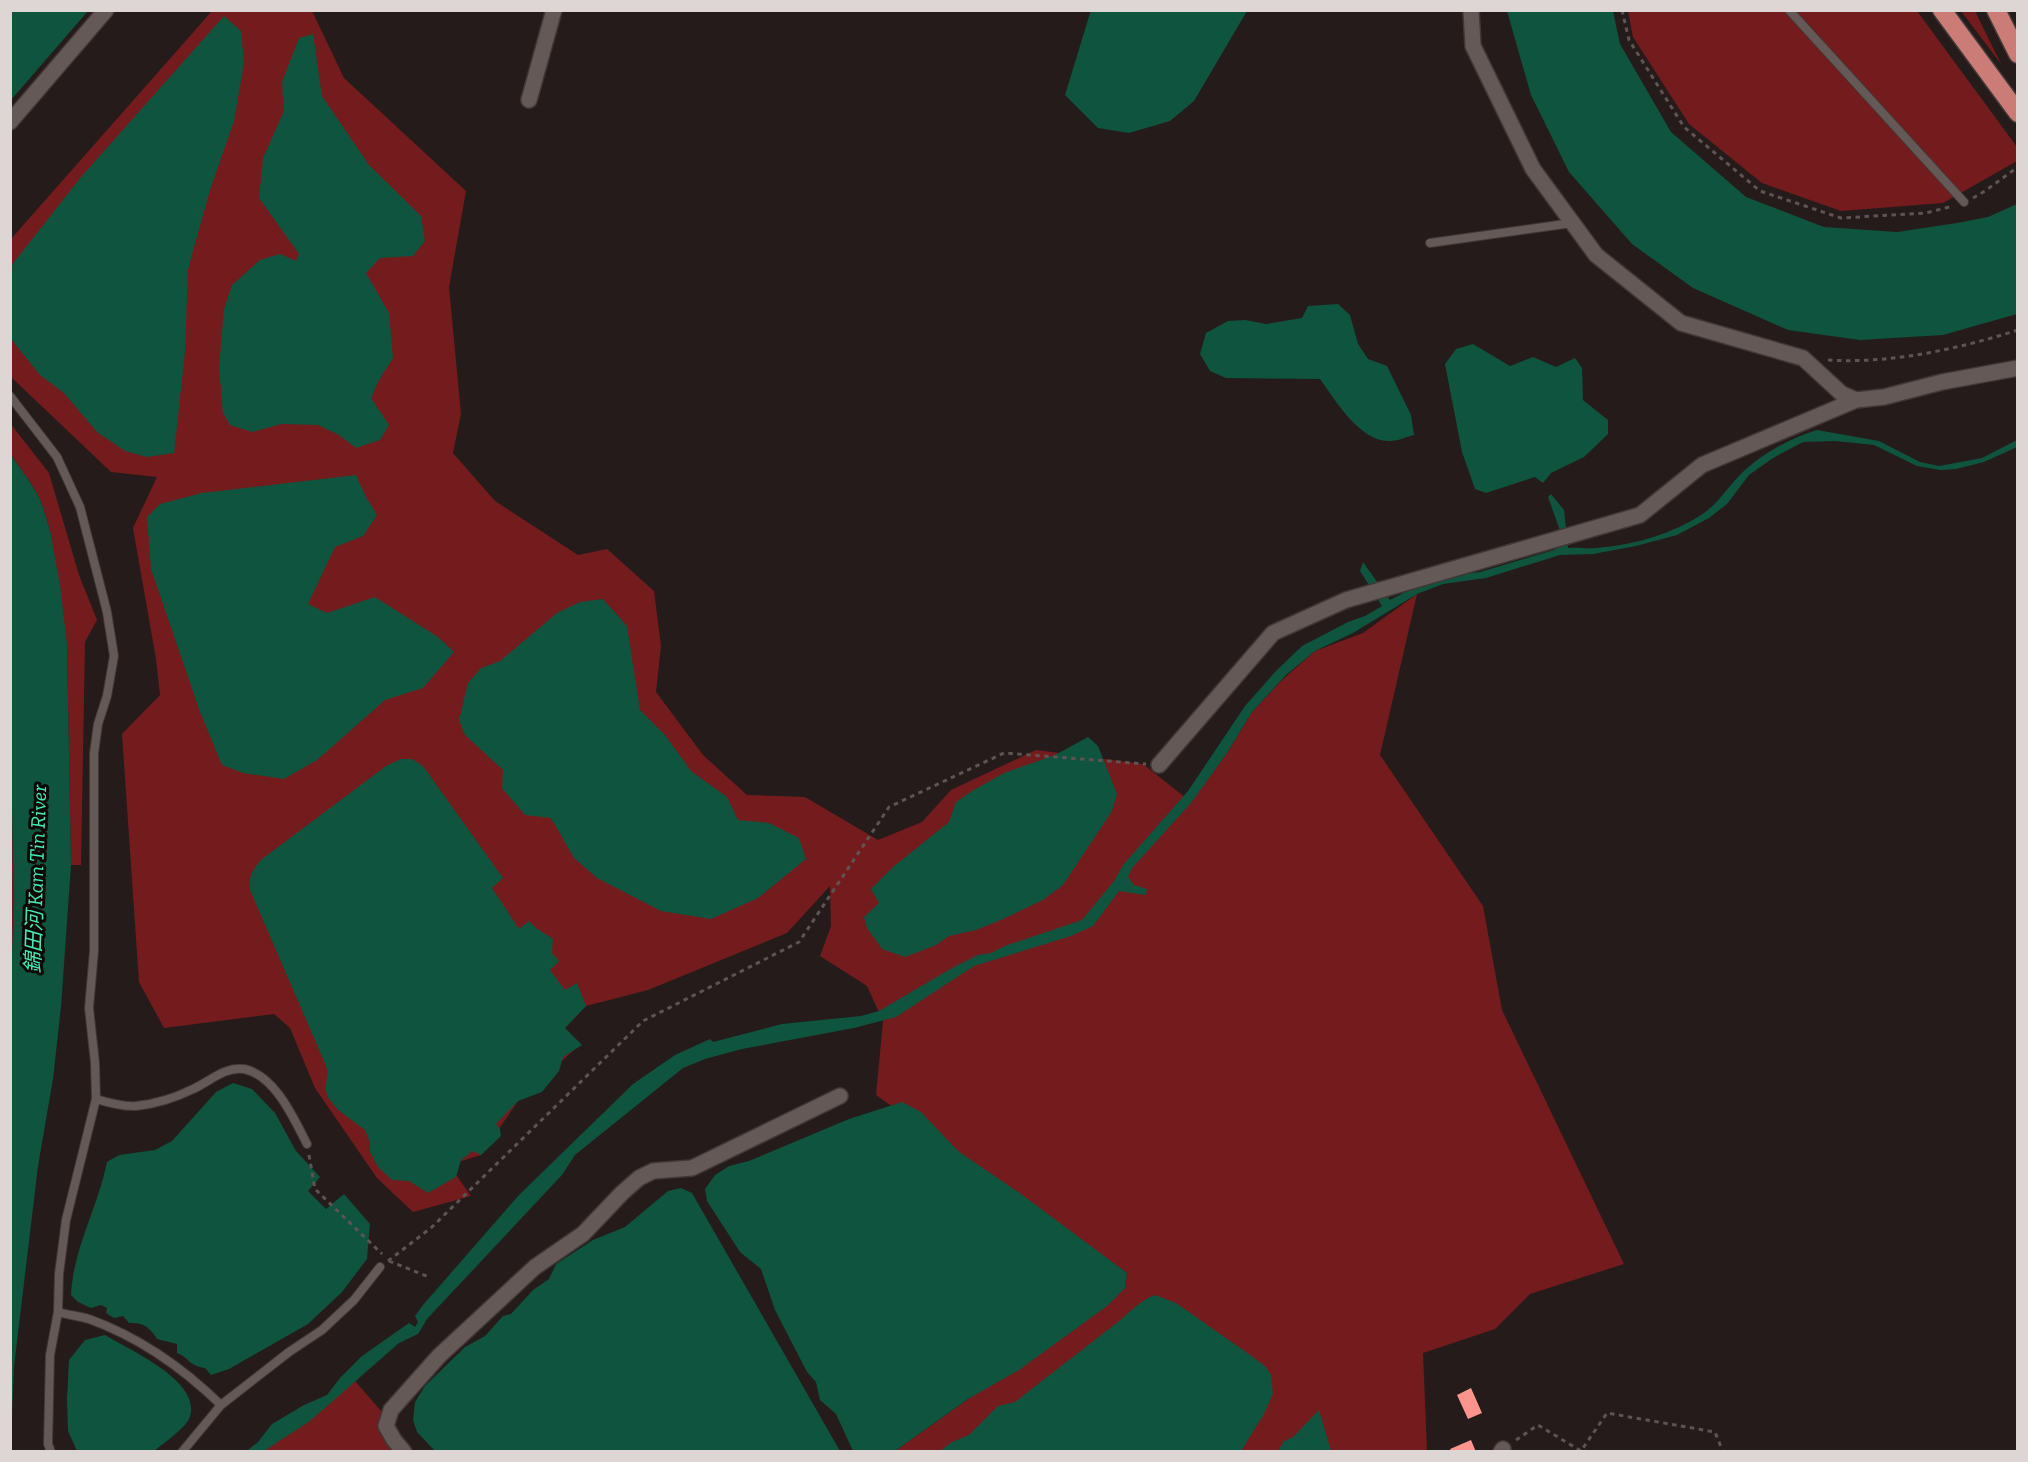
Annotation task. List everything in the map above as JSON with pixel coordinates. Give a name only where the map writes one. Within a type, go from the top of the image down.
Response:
[{"type":"highway","points":[[1942,10],[2018,113]]},
{"type":"highway","points":[[1996,10],[2018,54]]},
{"type":"street","points":[[10,122],[106,10]]},
{"type":"street","points":[[529,100],[554,10]]},
{"type":"street","points":[[1471,10],[1473,46],[1533,169],[1596,255],[1681,323],[1803,358],[1842,394],[1856,399]]},
{"type":"street","points":[[1159,765],[1273,633],[1346,600],[1640,515],[1702,465],[1856,399],[1884,397],[1942,382],[2018,368]]},
{"type":"street","points":[[404,1452],[386,1426],[391,1410],[439,1356],[535,1267],[583,1234],[631,1186],[653,1171],[692,1168],[840,1096]]},
{"type":"lane","points":[[1789,10],[1964,202]]},
{"type":"lane","points":[[1430,243],[1572,223]]},
{"type":"lane","points":[[10,396],[57,457],[80,507],[107,612],[114,656],[107,696],[98,724],[94,753],[94,951],[89,1008],[96,1099],[66,1220],[59,1274],[58,1312],[50,1355],[48,1444],[51,1452]]},
{"type":"lane","points":[[96,1099],[135,1106],[166,1099],[193,1089],[223,1072],[243,1069],[262,1078],[285,1102],[307,1144]]},
{"type":"lane","points":[[182,1452],[221,1405],[289,1352],[322,1330],[354,1300],[380,1267]]},
{"type":"lane","points":[[58,1312],[88,1319],[127,1335],[197,1382],[221,1405]]},
{"type":"path","points":[[1622,10],[1629,40],[1684,127],[1760,191],[1841,218],[1926,213],[1964,202],[1985,191],[2015,169],[2018,172]]},
{"type":"path","points":[[1803,358],[1848,361],[1894,358],[1948,348],[2018,330]]},
{"type":"path","points":[[380,1267],[432,1227],[643,1021],[799,942],[889,807],[1004,753],[1159,765]]},
{"type":"path","points":[[307,1144],[315,1189],[388,1260],[429,1277]]},
{"type":"path","points":[[1502,1450],[1538,1425],[1581,1450],[1607,1413],[1715,1432],[1723,1452]]},
{"type":"shaded area","points":[[212,11],[312,11],[344,78],[466,191],[449,287],[461,414],[453,453],[495,501],[578,555],[607,549],[654,591],[661,646],[656,692],[703,755],[747,795],[805,797],[878,840],[922,822],[951,790],[1036,750],[1143,764],[1191,802],[1227,753],[1252,712],[1282,680],[1315,651],[1363,633],[1417,594],[1380,755],[1483,906],[1502,1010],[1624,1264],[1530,1294],[1495,1329],[1423,1353],[1427,1451],[895,1451],[1125,1288],[1127,1273],[876,1095],[883,1021],[867,986],[820,956],[831,926],[830,886],[787,933],[648,990],[586,1006],[565,1028],[574,1050],[518,1101],[481,1155],[449,1165],[471,1196],[413,1212],[377,1178],[315,1088],[290,1028],[274,1014],[164,1028],[139,982],[122,734],[160,695],[133,528],[157,477],[111,472],[11,377],[11,239]]},
{"type":"shaded area","points":[[1628,11],[1917,11],[2017,147],[2017,161],[1943,203],[1841,211],[1762,183],[1689,124],[1633,37]]},
{"type":"shaded area","points":[[1961,11],[1975,11],[2001,64]]},
{"type":"shaded area","points":[[10,423],[49,473],[79,575],[97,620],[85,642],[81,865],[71,865],[67,644],[50,530],[40,499],[11,455]]},
{"type":"shaded area","points":[[10,704],[14,917],[11,979],[10,979]]},
{"type":"shaded area","points":[[355,1381],[388,1419],[411,1452],[262,1452]]},
{"type":"water","points":[[1091,10],[1247,11],[1194,101],[1170,121],[1129,133],[1098,128],[1065,95]]},
{"type":"water","points":[[10,11],[88,11],[11,100]]},
{"type":"water","points":[[1507,11],[1613,11],[1620,44],[1671,132],[1746,197],[1824,227],[1897,232],[1988,217],[2017,204],[2017,314],[1943,335],[1860,340],[1788,330],[1693,288],[1632,244],[1569,172],[1531,95]]},
{"type":"water","points":[[224,16],[241,31],[244,63],[234,121],[210,190],[188,269],[185,352],[174,453],[147,457],[125,451],[97,432],[64,393],[40,375],[11,339],[11,266],[81,177]]},
{"type":"water","points":[[313,34],[322,96],[369,165],[421,216],[425,241],[413,256],[380,258],[366,273],[389,313],[393,358],[371,398],[389,425],[380,440],[356,448],[339,435],[318,425],[282,424],[252,432],[230,425],[223,413],[219,368],[224,309],[232,285],[260,260],[280,254],[296,261],[299,254],[259,198],[263,158],[284,111],[282,82],[299,38]]},
{"type":"water","points":[[1338,304],[1350,315],[1358,344],[1368,359],[1387,366],[1411,415],[1414,435],[1390,441],[1379,440],[1369,435],[1350,419],[1320,379],[1226,378],[1210,371],[1200,354],[1206,333],[1228,321],[1245,320],[1266,324],[1302,318],[1308,306]]},
{"type":"water","points":[[1473,344],[1510,366],[1533,357],[1556,367],[1575,358],[1582,368],[1583,400],[1608,420],[1608,434],[1584,457],[1551,473],[1543,483],[1535,477],[1486,493],[1475,489],[1462,452],[1445,364],[1456,349]]},
{"type":"water","points":[[1817,430],[1879,441],[1920,462],[1939,466],[1982,458],[2017,440],[2017,447],[1984,462],[1956,469],[1940,470],[1917,466],[1874,445],[1835,441],[1803,442],[1773,458],[1749,475],[1727,504],[1709,518],[1677,535],[1593,554],[1560,555],[1486,578],[1443,584],[1417,594],[1353,633],[1315,651],[1286,675],[1252,712],[1227,753],[1191,803],[1132,868],[1128,877],[1134,885],[1147,889],[1145,895],[1119,891],[1093,926],[1071,936],[974,966],[896,1017],[854,1028],[742,1049],[705,1059],[683,1068],[575,1155],[562,1175],[427,1319],[418,1334],[399,1343],[310,1421],[264,1451],[238,1452],[248,1450],[258,1442],[272,1424],[304,1405],[327,1395],[362,1356],[409,1323],[415,1327],[418,1322],[415,1316],[423,1305],[519,1195],[633,1084],[675,1055],[710,1039],[713,1042],[782,1024],[861,1016],[879,1011],[978,955],[991,953],[1005,946],[1082,920],[1114,881],[1123,865],[1188,791],[1245,706],[1275,672],[1302,646],[1382,606],[1360,571],[1363,562],[1390,600],[1413,588],[1452,575],[1480,572],[1554,550],[1562,546],[1563,539],[1548,497],[1551,494],[1564,510],[1568,548],[1610,546],[1653,537],[1679,527],[1704,513],[1753,463],[1788,441]]},
{"type":"water","name":"錦田河 Kam Tin River","points":[[11,455],[40,499],[50,530],[60,585],[67,644],[71,865],[61,1007],[53,1079],[38,1166],[14,1367],[11,1439],[10,979],[14,917],[10,704]]},
{"type":"water","points":[[356,475],[377,515],[363,536],[335,547],[308,604],[327,613],[375,597],[438,637],[454,652],[423,688],[385,700],[317,760],[284,779],[243,773],[222,765],[200,712],[151,569],[147,517],[160,504],[202,493]]},
{"type":"water","points":[[603,599],[627,626],[640,710],[665,735],[691,771],[727,797],[738,820],[769,823],[799,838],[806,859],[758,898],[711,919],[661,911],[597,878],[574,858],[551,818],[525,815],[502,788],[503,770],[465,735],[459,720],[468,683],[481,668],[500,661],[557,613],[580,602]]},
{"type":"water","points":[[1088,737],[1098,746],[1117,794],[1112,811],[1063,885],[1043,900],[1001,920],[976,930],[949,936],[936,945],[905,957],[882,949],[867,928],[864,917],[879,903],[871,889],[893,867],[949,822],[956,802],[1004,773],[1055,755]]},
{"type":"water","points":[[401,759],[412,759],[423,766],[503,878],[492,888],[519,929],[529,921],[553,939],[552,953],[559,961],[550,970],[565,990],[577,983],[586,1006],[565,1028],[582,1045],[563,1057],[559,1071],[542,1092],[518,1101],[496,1124],[501,1136],[481,1155],[473,1151],[461,1160],[456,1177],[428,1193],[409,1181],[392,1180],[378,1167],[370,1152],[370,1142],[365,1130],[338,1110],[329,1099],[325,1089],[328,1072],[324,1061],[250,890],[252,873],[262,859],[386,766]]},
{"type":"water","points":[[233,1083],[252,1089],[275,1113],[296,1151],[320,1177],[308,1191],[326,1209],[344,1194],[370,1224],[367,1259],[342,1292],[308,1324],[229,1369],[211,1375],[205,1368],[195,1365],[177,1353],[177,1344],[157,1339],[146,1326],[129,1323],[123,1316],[114,1318],[106,1313],[107,1308],[101,1305],[91,1308],[78,1302],[71,1295],[76,1261],[107,1162],[119,1155],[155,1150],[172,1141],[216,1092]]},
{"type":"water","points":[[902,1102],[921,1112],[958,1151],[1021,1194],[1127,1273],[1125,1288],[1107,1306],[1019,1370],[968,1399],[895,1451],[853,1451],[836,1414],[820,1400],[816,1382],[807,1372],[775,1310],[761,1269],[740,1252],[707,1201],[705,1189],[715,1175],[729,1166],[749,1161],[849,1119]]},
{"type":"water","points":[[681,1188],[692,1193],[840,1451],[435,1451],[417,1432],[413,1420],[415,1402],[425,1386],[465,1347],[485,1336],[503,1316],[511,1314],[533,1290],[549,1279],[556,1264],[593,1240],[625,1227],[668,1191]]},
{"type":"water","points":[[1155,1295],[1176,1303],[1265,1366],[1271,1375],[1273,1394],[1264,1414],[1241,1451],[940,1451],[952,1442],[969,1435],[998,1406],[1015,1402],[1139,1304]]},
{"type":"water","points":[[105,1335],[162,1369],[186,1392],[191,1405],[187,1423],[154,1451],[77,1451],[68,1431],[69,1360],[85,1340]]},
{"type":"water","points":[[1319,1410],[1331,1451],[1278,1451],[1284,1441],[1293,1437]]},
{"type":"building","points":[[1471,1388],[1482,1413],[1468,1419],[1457,1395]]},
{"type":"building","points":[[1471,1440],[1476,1452],[1452,1452],[1450,1449]]}]
